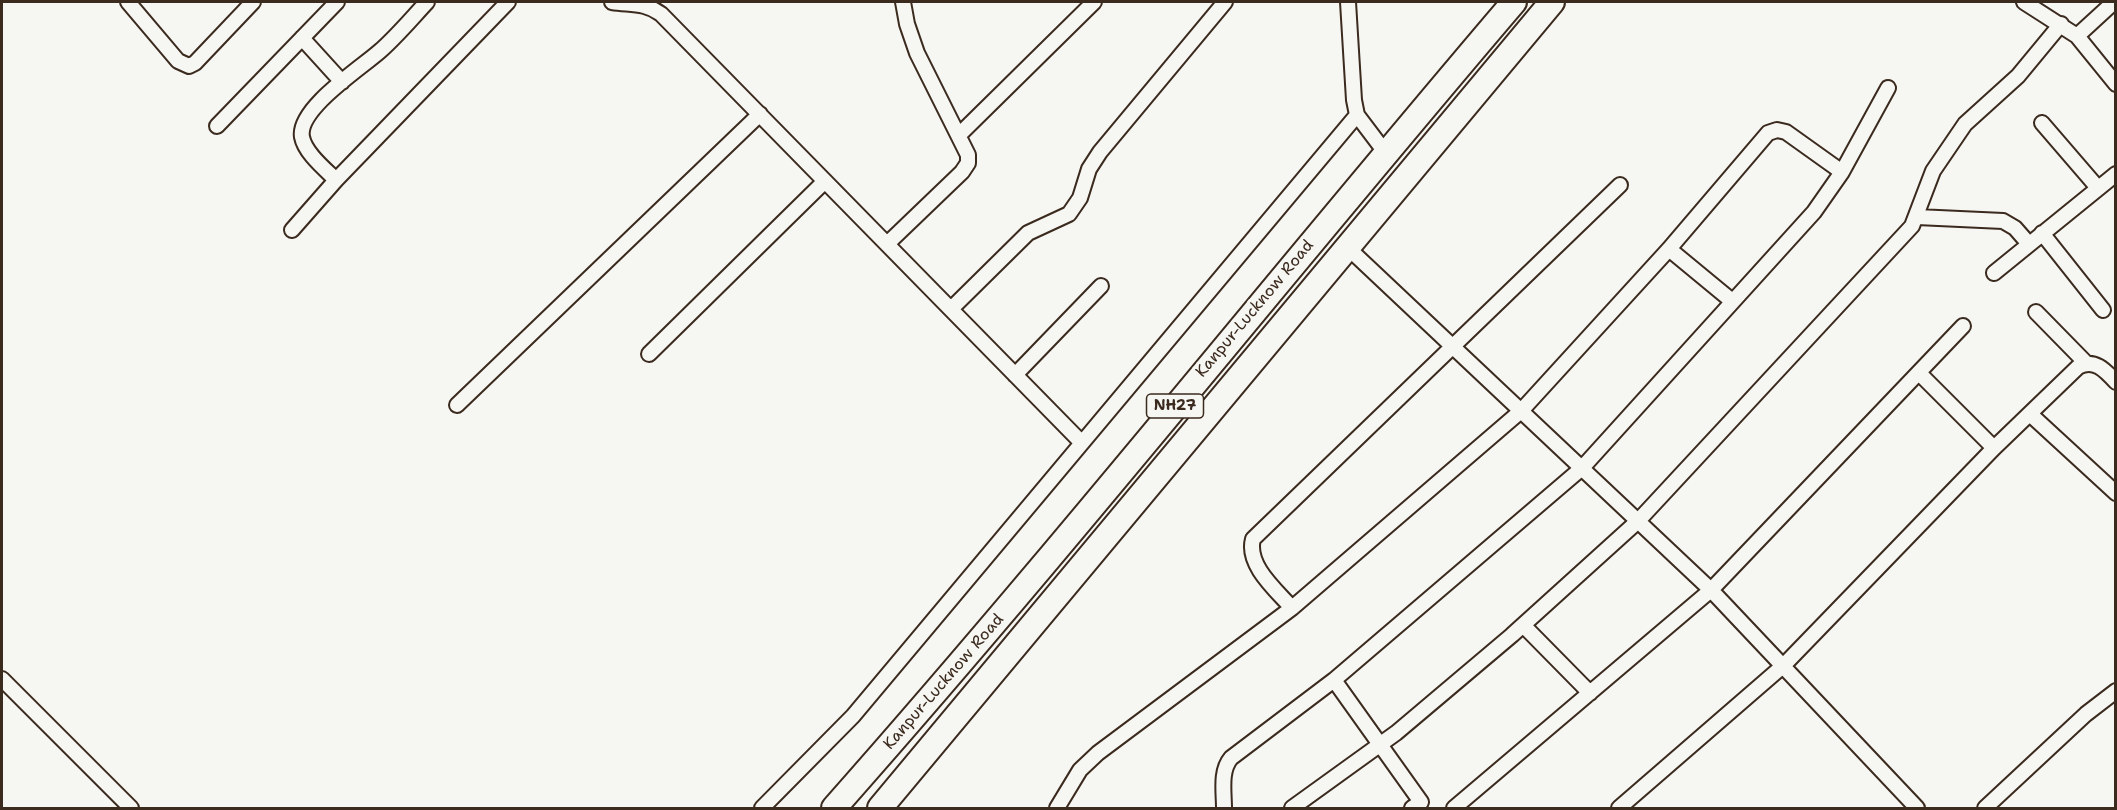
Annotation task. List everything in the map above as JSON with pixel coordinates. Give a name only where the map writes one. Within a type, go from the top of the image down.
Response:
[{"type":"highway","name":"Kanpur-Lucknow Road","points":[[880,808],[1552,2]]},
{"type":"highway","name":"Kanpur-Lucknow Road","points":[[834,808],[964,661],[1385,152],[1510,6]]},
{"type":"highway","points":[[1510,6],[1527,32]]},
{"type":"street","points":[[128,2],[178,61],[189,66],[195,63],[253,2]]},
{"type":"street","points":[[217,126],[337,2]]},
{"type":"street","points":[[336,180],[306,146],[302,136],[303,125],[310,113],[342,82],[381,50],[428,2]]},
{"type":"street","points":[[292,230],[336,180],[508,2]]},
{"type":"street","points":[[612,2],[652,7],[1081,442]]},
{"type":"street","points":[[887,244],[962,172],[968,163],[968,155],[960,134],[917,53],[907,24],[903,2]]},
{"type":"street","points":[[960,134],[1094,2]]},
{"type":"street","points":[[951,309],[1028,233],[1069,214],[1080,198],[1089,169],[1100,152],[1225,2]]},
{"type":"street","points":[[1348,2],[1352,86],[1357,115],[1385,152]]},
{"type":"street","points":[[2024,2],[2061,24],[2076,36],[2115,84]]},
{"type":"street","points":[[2076,36],[2114,2]]},
{"type":"street","points":[[1292,808],[1380,745],[1523,625],[1638,520],[1912,226],[1933,171],[1965,124],[2018,76],[2061,24]]},
{"type":"street","points":[[302,38],[342,82]]},
{"type":"street","points":[[1224,808],[1225,765],[1231,758],[1334,680],[1582,468],[1814,212],[1842,172],[1888,88]]},
{"type":"street","points":[[457,405],[760,114]]},
{"type":"street","points":[[762,808],[853,716],[1357,115]]},
{"type":"street","points":[[1994,273],[2042,233],[2109,183],[2042,123]]},
{"type":"street","points":[[1057,808],[1080,770],[1098,753],[1292,608],[1521,411],[1669,249],[1768,133],[1777,130],[1786,132],[1842,172]]},
{"type":"street","points":[[649,354],[825,181]]},
{"type":"street","points":[[1292,608],[1267,580],[1252,556],[1252,539],[1620,184]]},
{"type":"street","points":[[1917,217],[2003,221],[2015,228],[2029,244]]},
{"type":"street","points":[[2042,233],[2103,310]]},
{"type":"street","points":[[1347,246],[1711,590],[1917,808]]},
{"type":"street","points":[[1669,249],[1732,301]]},
{"type":"street","points":[[1015,375],[1101,286]]},
{"type":"street","points":[[2036,312],[2086,363]]},
{"type":"street","points":[[1454,808],[1711,590],[1835,458],[1920,374],[1963,326]]},
{"type":"street","points":[[1619,808],[1784,665],[1994,448],[2078,367],[2086,363],[2095,364],[2115,382]]},
{"type":"street","points":[[1920,374],[1994,448]]},
{"type":"street","points":[[2030,414],[2115,493]]},
{"type":"street","points":[[1523,625],[1590,693]]},
{"type":"street","points":[[2,679],[131,808]]},
{"type":"street","points":[[1334,680],[1420,806]]},
{"type":"street","points":[[1985,808],[2086,714],[2115,691]]}]
